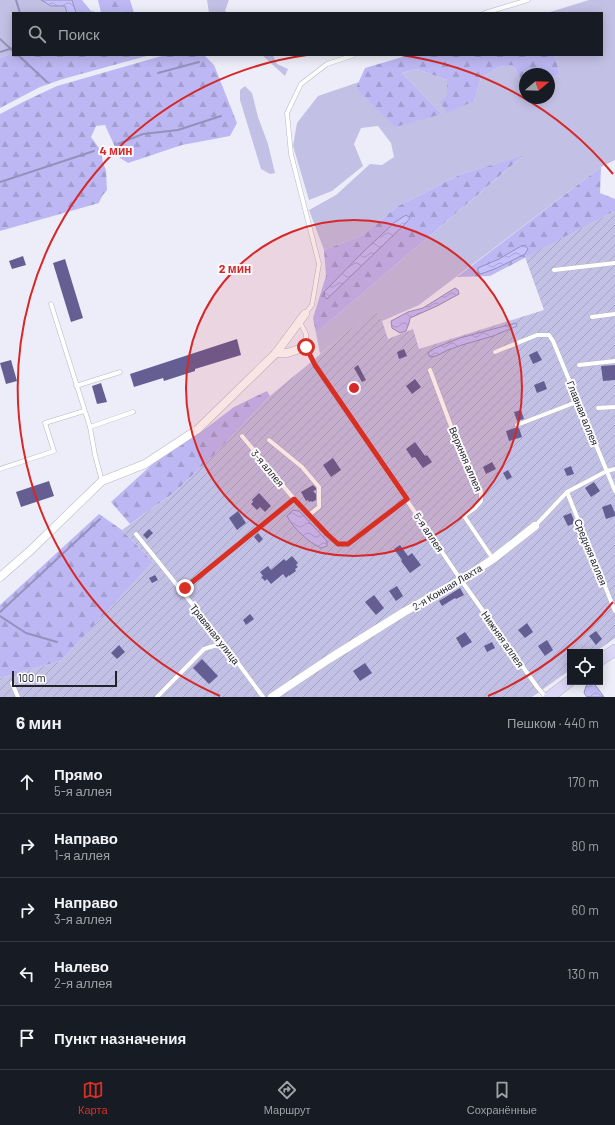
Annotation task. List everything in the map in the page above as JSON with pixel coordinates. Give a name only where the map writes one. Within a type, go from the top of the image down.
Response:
[{"type":"main road","points":[[603,658],[615,650]]},
{"type":"main road","points":[[547,697],[567,683]]},
{"type":"street","points":[[0,577],[31,550],[102,481],[145,464],[198,429],[276,353],[305,314]]},
{"type":"street","points":[[276,353],[287,353],[306,347]]},
{"type":"street","name":"2-я Конная Лахта","points":[[272,697],[392,620],[461,580],[493,559],[534,526]]},
{"type":"lane","points":[[488,12],[528,0]]},
{"type":"lane","points":[[305,314],[312,305],[319,264],[291,154],[287,114],[301,84],[327,64],[351,56]]},
{"type":"lane","points":[[554,270],[615,263]]},
{"type":"lane","points":[[51,304],[90,428],[102,481]]},
{"type":"lane","points":[[592,317],[615,314]]},
{"type":"lane","name":"5-я аллея","points":[[300,321],[306,334],[306,347],[315,365],[461,580]]},
{"type":"lane","name":"Главная аллея","points":[[494,352],[537,335],[549,335],[579,401],[615,491]]},
{"type":"lane","points":[[578,365],[615,361]]},
{"type":"lane","name":"Верхняя аллея","points":[[430,370],[451,426],[482,492],[481,501],[475,508],[464,516],[493,559]]},
{"type":"lane","points":[[76,386],[120,372]]},
{"type":"lane","points":[[517,425],[579,401]]},
{"type":"lane","points":[[598,408],[615,407]]},
{"type":"lane","points":[[0,470],[54,451],[45,423],[84,411]]},
{"type":"lane","points":[[90,428],[133,412]]},
{"type":"lane","name":"3-я аллея","points":[[242,436],[294,499],[338,544],[348,544],[407,499]]},
{"type":"lane","points":[[269,440],[302,468],[319,487],[319,507],[309,515]]},
{"type":"lane","name":"2-я Конная Лахта","points":[[534,526],[567,492],[607,471],[615,469]]},
{"type":"lane","name":"Средняя аллея","points":[[567,492],[615,611]]},
{"type":"lane","points":[[181,591],[294,499]]},
{"type":"lane","name":"Травяная улица","points":[[136,534],[221,640],[263,697]]},
{"type":"lane","name":"Нижняя аллея","points":[[461,580],[538,688],[547,697]]},
{"type":"lane","points":[[157,697],[204,649],[217,645],[221,640]]},
{"type":"lane","points":[[12,683],[18,697]]},
{"type":"shaded area","points":[[0,0],[41,0],[51,6],[65,6],[67,12],[12,12],[12,53],[0,58]]},
{"type":"shaded area","points":[[207,0],[229,0],[225,11],[227,12],[209,12]]},
{"type":"shaded area","points":[[589,0],[615,0],[615,160],[601,167],[419,305],[382,321],[375,310],[320,354],[316,333],[522,157],[461,174],[398,206],[361,236],[324,250],[309,210],[336,195],[370,164],[382,165],[394,157],[391,143],[378,126],[361,128],[354,144],[363,166],[332,191],[309,200],[293,146],[297,123],[318,96],[359,82],[356,88],[442,114],[402,73],[417,69],[447,80],[447,95],[474,101],[481,78],[499,67],[513,65],[519,76],[519,104],[555,104],[555,76],[560,75],[555,56],[603,56],[603,12],[550,12]]},
{"type":"shaded area","points":[[263,56],[273,56],[277,64],[288,69],[285,76]]},
{"type":"shaded area","points":[[245,86],[252,93],[258,117],[268,144],[275,173],[270,174],[261,169],[240,100],[240,90]]},
{"type":"shaded area","points":[[615,211],[615,638],[599,649],[567,649],[567,672],[532,697],[0,697],[0,678],[61,661],[153,562],[122,530],[175,492],[214,455],[270,396],[375,309],[382,321],[388,339],[413,329],[419,349],[544,310],[525,257]]},
{"type":"green space","points":[[72,0],[82,0],[91,11],[96,12],[76,12]]},
{"type":"green space","points":[[98,0],[130,0],[134,12],[101,12]]},
{"type":"green space","points":[[12,53],[12,56],[146,56],[63,79],[40,87],[0,108],[0,58]]},
{"type":"green space","points":[[162,56],[205,56],[214,65],[237,123],[230,136],[182,145],[128,163],[120,158],[105,125],[96,126],[91,137],[101,151],[106,170],[107,190],[99,203],[0,231],[0,114],[57,86]]},
{"type":"green space","points":[[406,56],[555,56],[560,75],[555,76],[555,68],[519,68],[519,76],[513,65],[499,67],[481,78],[474,101],[447,113],[440,102],[447,95],[447,80],[417,69],[402,73],[442,114],[395,127],[356,88],[365,68]]},
{"type":"green space","points":[[523,156],[316,333],[313,318],[326,276],[324,250],[361,236],[398,206],[461,174]]},
{"type":"green space","points":[[601,167],[600,193],[615,199],[615,211],[490,276],[457,277]]},
{"type":"green space","points":[[267,391],[270,396],[214,455],[175,492],[130,524],[111,502],[158,459],[205,429],[234,407]]},
{"type":"green space","points":[[99,514],[122,530],[153,562],[61,661],[0,678],[0,605]]},
{"type":"water","points":[[41,0],[72,0],[76,12],[67,12],[65,6],[51,6]]},
{"type":"water","points":[[406,215],[410,218],[405,224],[327,299],[324,292],[395,222]]},
{"type":"water","points":[[525,245],[528,249],[525,254],[497,268],[481,274],[478,272],[478,268]]},
{"type":"water","points":[[455,288],[458,290],[459,294],[410,318],[406,331],[400,333],[392,328],[391,321],[408,312],[423,308]]},
{"type":"water","points":[[516,323],[517,326],[493,336],[462,345],[436,356],[430,357],[428,353],[435,348],[460,338]]},
{"type":"water","points":[[293,510],[299,511],[327,541],[327,546],[321,548],[306,539],[297,530],[287,516]]},
{"type":"water","points":[[595,685],[604,697],[587,697],[584,693],[586,686]]},
{"type":"building","points":[[23,256],[26,265],[12,269],[9,261]]},
{"type":"building","points":[[65,259],[83,318],[71,322],[53,263]]},
{"type":"building","points":[[237,339],[241,355],[195,369],[195,371],[164,381],[163,378],[134,387],[130,374]]},
{"type":"building","points":[[404,349],[407,356],[399,359],[397,352]]},
{"type":"building","points":[[537,351],[542,360],[533,364],[529,355]]},
{"type":"building","points":[[11,360],[17,381],[6,384],[0,363]]},
{"type":"building","points":[[358,365],[366,380],[362,382],[354,368]]},
{"type":"building","points":[[615,365],[615,380],[603,381],[601,366]]},
{"type":"building","points":[[415,379],[421,387],[412,394],[406,386]]},
{"type":"building","points":[[544,381],[547,389],[537,393],[534,385]]},
{"type":"building","points":[[101,383],[107,402],[97,404],[92,386]]},
{"type":"building","points":[[521,410],[524,419],[517,421],[514,412]]},
{"type":"building","points":[[519,428],[522,437],[509,441],[506,431]]},
{"type":"building","points":[[415,442],[425,456],[427,455],[432,462],[423,468],[415,457],[412,458],[406,449]]},
{"type":"building","points":[[333,458],[341,470],[331,477],[323,465]]},
{"type":"building","points":[[492,462],[496,469],[486,474],[483,467]]},
{"type":"building","points":[[571,466],[574,474],[567,476],[564,469]]},
{"type":"building","points":[[508,470],[512,477],[507,480],[503,473]]},
{"type":"building","points":[[49,481],[54,496],[21,507],[16,492]]},
{"type":"building","points":[[594,482],[600,491],[591,497],[585,488]]},
{"type":"building","points":[[313,485],[316,488],[316,490],[313,491],[316,494],[316,500],[312,502],[309,502],[308,500],[306,501],[301,492]]},
{"type":"building","points":[[259,493],[271,506],[265,512],[260,507],[257,510],[251,504],[253,502],[252,500]]},
{"type":"building","points":[[611,504],[615,516],[606,519],[602,507]]},
{"type":"building","points":[[238,511],[246,523],[237,530],[229,518]]},
{"type":"building","points":[[571,513],[575,523],[568,526],[563,516]]},
{"type":"building","points":[[149,529],[153,533],[147,539],[143,535]]},
{"type":"building","points":[[258,533],[263,539],[259,543],[254,537]]},
{"type":"building","points":[[400,545],[408,556],[412,553],[421,565],[410,573],[394,549]]},
{"type":"building","points":[[292,556],[298,563],[296,565],[298,567],[295,569],[296,571],[289,576],[286,578],[283,574],[271,584],[267,579],[265,581],[261,577],[263,576],[260,572],[268,566],[271,570],[284,559],[286,561]]},
{"type":"building","points":[[155,575],[158,580],[152,583],[149,578]]},
{"type":"building","points":[[397,586],[403,596],[396,601],[389,591]]},
{"type":"building","points":[[460,588],[464,595],[456,599],[455,598],[442,606],[439,601]]},
{"type":"building","points":[[374,595],[384,608],[376,615],[365,602]]},
{"type":"building","points":[[250,614],[254,619],[246,625],[243,620]]},
{"type":"building","points":[[527,623],[533,632],[525,638],[518,630]]},
{"type":"building","points":[[596,631],[602,639],[596,645],[589,636]]},
{"type":"building","points":[[465,632],[472,642],[462,648],[456,638]]},
{"type":"building","points":[[547,640],[553,650],[545,656],[538,646]]},
{"type":"building","points":[[492,642],[495,648],[487,652],[484,646]]},
{"type":"building","points":[[119,645],[125,652],[117,659],[111,653]]},
{"type":"building","points":[[202,659],[218,676],[209,684],[193,668]]},
{"type":"building","points":[[365,663],[372,673],[360,681],[353,671]]},
{"type":"waterway","points":[[16,0],[20,12]]},
{"type":"waterway","points":[[0,39],[12,50]]},
{"type":"waterway","points":[[0,52],[12,48]]},
{"type":"waterway","points":[[19,56],[47,82]]},
{"type":"waterway","points":[[158,73],[199,62]]},
{"type":"waterway","points":[[118,144],[143,134],[178,130],[221,116]]},
{"type":"waterway","points":[[0,182],[94,151]]},
{"type":"waterway","points":[[0,612],[100,519]]},
{"type":"waterway","points":[[0,616],[26,633],[57,642]]},
{"type":"route","points":[[185,588],[294,499],[338,544],[348,544],[407,499],[315,365],[306,347]]}]
